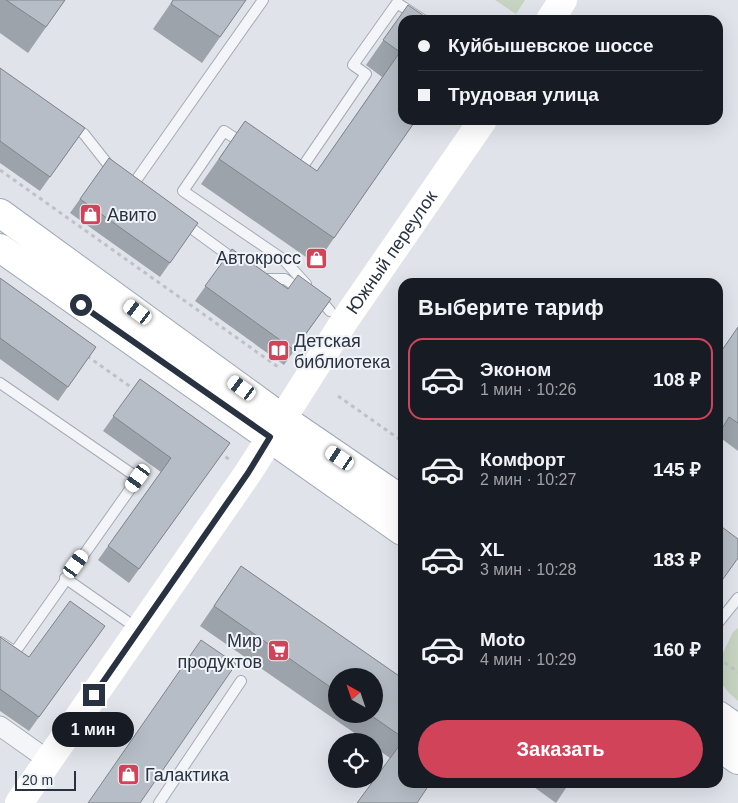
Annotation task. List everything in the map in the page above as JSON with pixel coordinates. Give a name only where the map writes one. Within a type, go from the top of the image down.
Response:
[{"type":"main road","points":[[553,15],[562,0]]},
{"type":"main road","name":"Южный переулок","points":[[19,803],[248,473],[276,428],[338,315],[479,125]]},
{"type":"main road","points":[[0,213],[276,428],[398,528]]},
{"type":"main road","points":[[0,248],[276,428],[398,498]]},
{"type":"main road","points":[[723,718],[738,729]]},
{"type":"main road","points":[[723,750],[738,760]]},
{"type":"street","points":[[0,726],[48,760]]},
{"type":"lane","points":[[62,118],[84,134],[111,170],[136,189],[263,0]]},
{"type":"lane","points":[[287,173],[295,178],[366,74],[352,65],[397,3],[415,15]]},
{"type":"lane","points":[[256,152],[224,131],[183,191],[284,260],[338,315]]},
{"type":"lane","points":[[172,215],[261,280],[285,279],[338,315]]},
{"type":"lane","points":[[0,383],[138,478],[65,578],[15,652],[0,642]]},
{"type":"lane","points":[[65,578],[139,630]]},
{"type":"lane","points":[[723,617],[738,598]]},
{"type":"lane","points":[[159,803],[241,681]]},
{"type":"path","points":[[0,170],[278,367]]},
{"type":"path","points":[[79,350],[142,396]]},
{"type":"path","points":[[338,396],[398,438]]},
{"type":"path","points":[[213,447],[233,462]]},
{"type":"path","points":[[723,662],[738,672]]},
{"type":"green space","points":[[495,0],[525,0],[516,14]]},
{"type":"green space","points":[[738,628],[738,701],[723,684],[723,653],[733,632]]},
{"type":"building","points":[[6,0],[65,0],[46,27]]},
{"type":"building","points":[[173,0],[246,0],[220,37],[171,4]]},
{"type":"building","points":[[408,5],[423,15],[401,15]]},
{"type":"building","points":[[398,19],[398,51],[383,40]]},
{"type":"building","points":[[398,55],[398,125],[413,125],[334,238],[219,159],[245,121],[317,171]]},
{"type":"building","points":[[0,68],[85,128],[50,177],[0,141]]},
{"type":"building","points":[[109,158],[198,223],[170,263],[80,199]]},
{"type":"building","points":[[232,249],[288,289],[298,275],[331,299],[294,350],[205,286]]},
{"type":"building","points":[[0,278],[96,347],[68,387],[0,338]]},
{"type":"building","points":[[738,327],[738,423],[729,417],[723,427],[723,349]]},
{"type":"building","points":[[140,379],[230,443],[139,569],[108,546],[171,458],[113,416]]},
{"type":"building","points":[[723,528],[738,539],[738,558],[723,579]]},
{"type":"building","points":[[241,566],[398,675],[398,734],[382,723],[383,668],[328,668],[328,685],[214,606]]},
{"type":"building","points":[[70,601],[105,626],[39,717],[0,689],[0,637],[29,657]]},
{"type":"building","points":[[201,640],[236,664],[140,803],[88,803]]},
{"type":"building","points":[[398,747],[398,788],[427,788],[417,803],[357,803],[368,788],[383,788],[383,768]]},
{"type":"place","name":"Авито","points":[[91,215]]},
{"type":"place","name":"Автокросс","points":[[317,258]]},
{"type":"place","name":"Детская библиотека","points":[[278,351]]},
{"type":"place","name":"Мир продуктов","points":[[278,651]]},
{"type":"place","name":"Галактика","points":[[129,775]]},
{"type":"route","points":[[81,305],[270,437],[248,473],[94,695]]}]
